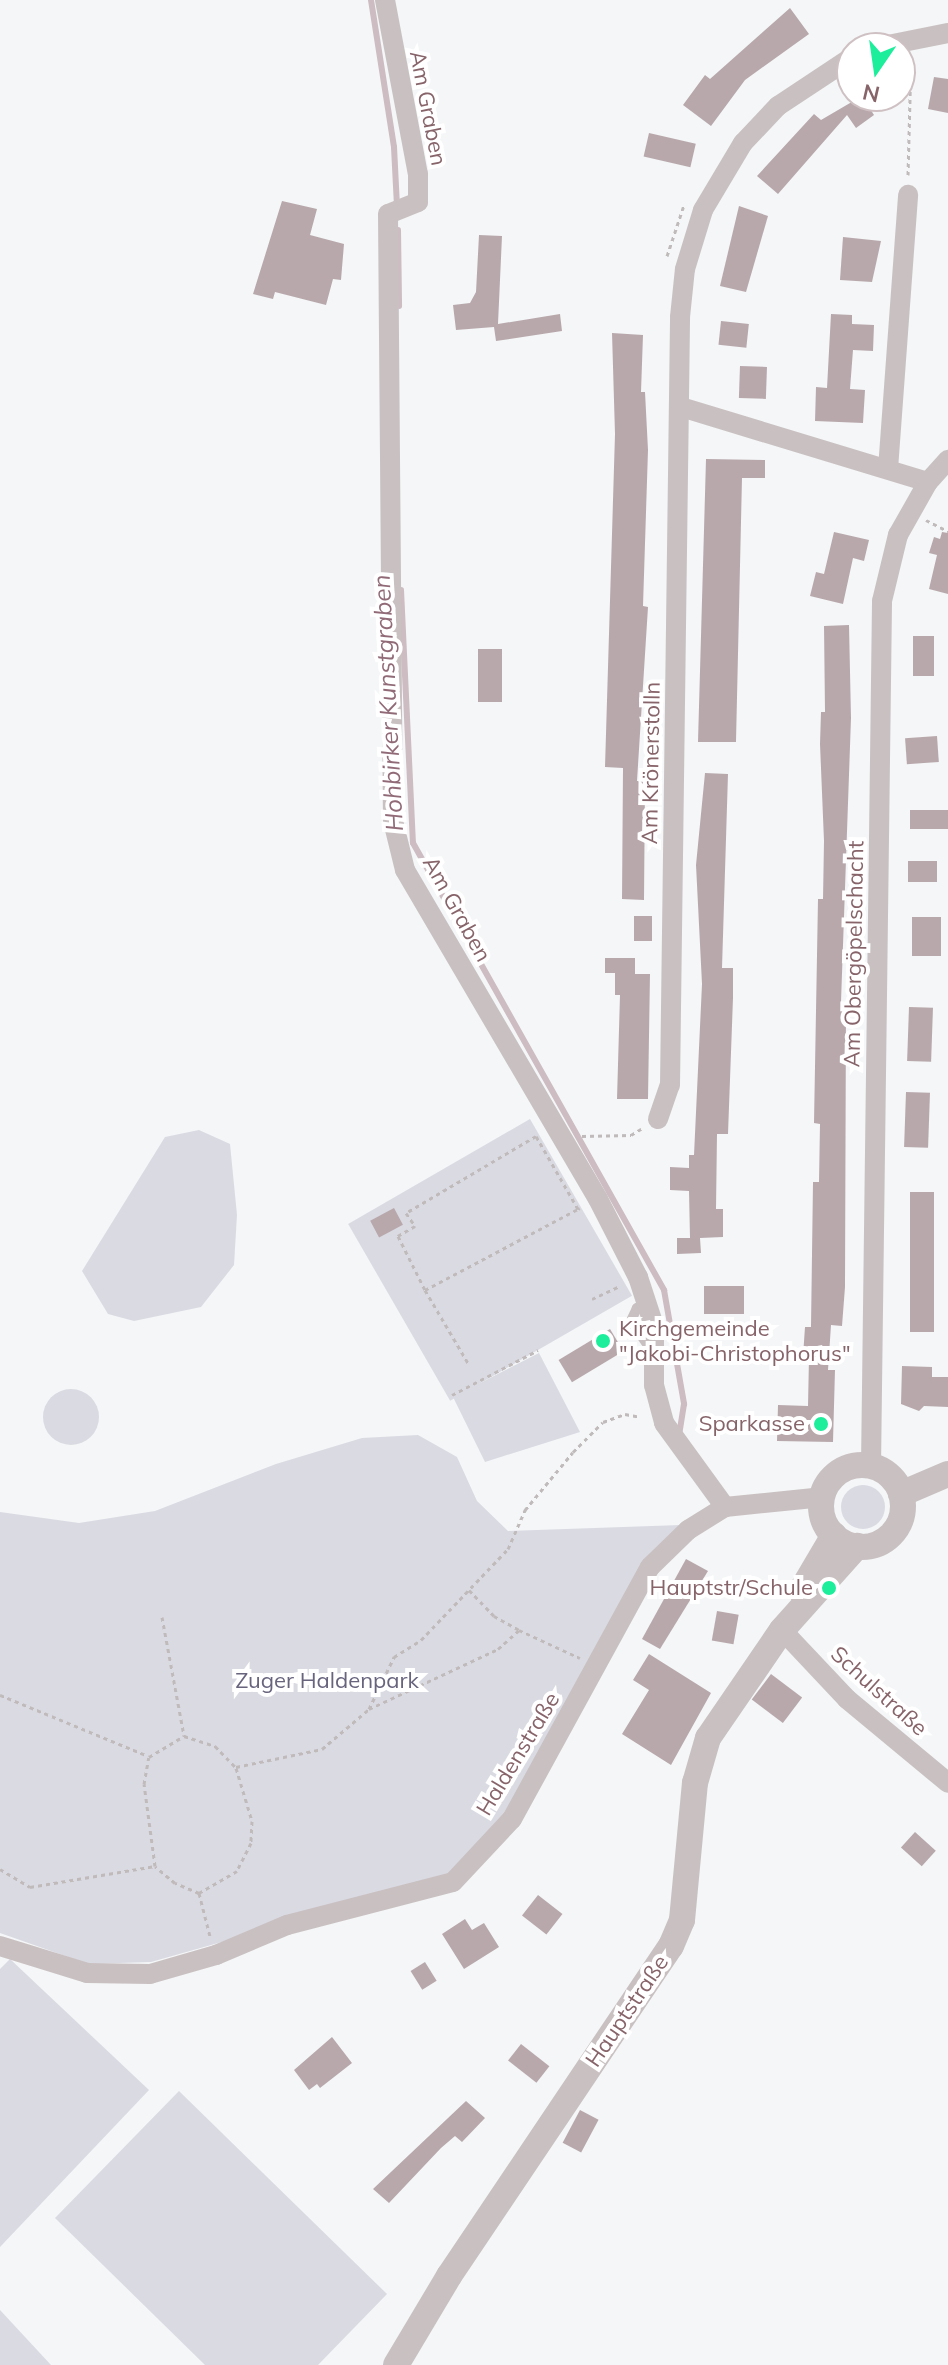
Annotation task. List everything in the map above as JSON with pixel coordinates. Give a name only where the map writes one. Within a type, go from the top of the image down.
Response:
[{"type":"street","name":"Am Graben","points":[[385,0],[418,174],[418,202],[388,214],[393,821],[405,870],[598,1199],[638,1277],[649,1302],[656,1356],[654,1385],[664,1423],[725,1507]]},
{"type":"street","points":[[916,37],[948,33]]},
{"type":"street","name":"Am Krönerstolln","points":[[658,1119],[670,1085],[684,281],[703,210],[743,143],[778,106],[836,68]]},
{"type":"street","points":[[888,469],[908,195]]},
{"type":"street","points":[[681,407],[928,482]]},
{"type":"street","name":"Am Obergöpelschacht","points":[[871,1466],[882,601],[898,535],[928,482],[948,460]]},
{"type":"street","points":[[871,1466],[891,1477],[901,1494],[903,1512],[896,1529],[878,1544],[846,1541],[823,1516],[823,1497],[842,1471],[871,1466]]},
{"type":"street","points":[[901,1494],[948,1474]]},
{"type":"street","name":"Haldenstraße","points":[[0,1946],[87,1973],[150,1974],[216,1955],[287,1925],[453,1882],[512,1819],[598,1667],[650,1567],[688,1530],[725,1507],[823,1497]]},
{"type":"street","name":"Hauptstraße","points":[[396,2365],[449,2276],[671,1946],[687,1891],[700,1760],[708,1738],[846,1541]]},
{"type":"street","name":"Schulstraße","points":[[782,1630],[847,1699],[948,1783]]},
{"type":"path","points":[[908,195],[910,112]]},
{"type":"path","points":[[582,1136],[631,1135],[658,1119]]},
{"type":"path","points":[[468,1363],[425,1290],[398,1236],[415,1226],[406,1213],[536,1136],[578,1209]]},
{"type":"path","points":[[425,1290],[598,1199]]},
{"type":"path","points":[[592,1299],[638,1277]]},
{"type":"path","points":[[452,1395],[538,1350]]},
{"type":"path","points":[[369,1709],[394,1657],[421,1640],[508,1549],[525,1510],[573,1452],[603,1422],[625,1414],[664,1423]]},
{"type":"path","points":[[468,1589],[494,1616],[598,1667]]},
{"type":"path","points":[[162,1617],[184,1736]]},
{"type":"path","points":[[236,1768],[322,1749],[369,1709],[498,1649],[519,1630]]},
{"type":"path","points":[[0,1695],[149,1757]]},
{"type":"path","points":[[184,1736],[215,1746],[236,1768],[247,1794],[251,1843],[237,1871],[199,1893],[175,1883],[155,1866],[144,1784],[149,1757],[184,1736]]},
{"type":"path","points":[[0,1869],[30,1887],[155,1866]]},
{"type":"path","points":[[199,1893],[216,1955]]},
{"type":"green space","points":[[530,1119],[632,1296],[450,1401],[348,1224]]},
{"type":"green space","points":[[199,1130],[230,1144],[237,1215],[234,1265],[201,1307],[134,1321],[108,1314],[82,1271],[165,1137]]},
{"type":"green space","points":[[539,1353],[580,1432],[485,1462],[453,1397]]},
{"type":"green space","points":[[71,1389],[91,1397],[99,1417],[91,1437],[71,1445],[51,1437],[43,1417],[51,1397]]},
{"type":"green space","name":"Zuger Haldenpark","points":[[418,1435],[457,1457],[477,1501],[508,1531],[681,1525],[508,1815],[450,1877],[151,1962],[88,1964],[0,1933],[0,1512],[79,1523],[155,1511],[276,1464],[362,1438]]},
{"type":"green space","points":[[863,1485],[878,1492],[885,1507],[878,1522],[863,1529],[848,1522],[841,1507],[848,1492]]},
{"type":"green space","points":[[10,1959],[149,2090],[0,2247],[0,1969]]},
{"type":"green space","points":[[179,2091],[387,2294],[318,2365],[205,2365],[55,2218]]},
{"type":"green space","points":[[0,2310],[51,2365],[0,2365]]},
{"type":"building","points":[[790,8],[809,34],[745,80],[711,126],[683,105],[705,75],[710,79]]},
{"type":"building","points":[[934,77],[948,79],[948,113],[928,109]]},
{"type":"building","points":[[836,111],[872,112],[874,115],[856,128],[847,115],[778,194],[757,176],[814,114],[821,120]]},
{"type":"building","points":[[649,133],[696,144],[690,167],[644,156]]},
{"type":"building","points":[[282,201],[317,209],[310,235],[344,244],[341,280],[333,279],[326,305],[275,292],[273,299],[253,294]]},
{"type":"building","points":[[739,206],[768,216],[746,292],[720,286]]},
{"type":"building","points":[[479,235],[502,236],[498,324],[560,314],[562,331],[496,341],[494,327],[456,330],[453,305],[470,303],[476,292]]},
{"type":"building","points":[[843,237],[881,241],[872,282],[840,280]]},
{"type":"building","points":[[831,314],[852,315],[852,324],[874,325],[873,351],[853,350],[850,389],[865,390],[863,423],[815,421],[816,387],[827,388]]},
{"type":"building","points":[[721,321],[749,324],[746,348],[718,345]]},
{"type":"building","points":[[612,333],[643,335],[641,392],[645,392],[648,450],[643,606],[648,607],[637,781],[645,781],[644,900],[622,899],[623,768],[605,767],[615,434]]},
{"type":"building","points":[[740,366],[767,367],[766,399],[739,398]]},
{"type":"building","points":[[706,459],[765,460],[765,478],[742,478],[736,742],[698,742]]},
{"type":"building","points":[[834,532],[869,540],[864,561],[853,558],[843,604],[810,596],[816,572],[824,574]]},
{"type":"building","points":[[942,532],[948,533],[948,594],[929,589],[937,555],[929,553],[934,537],[940,539]]},
{"type":"building","points":[[849,625],[851,718],[841,1002],[846,1003],[845,1287],[842,1326],[831,1325],[828,1370],[835,1370],[833,1442],[777,1441],[778,1405],[808,1406],[809,1357],[803,1356],[805,1327],[811,1327],[813,1182],[819,1182],[820,1124],[814,1123],[818,899],[823,899],[820,744],[821,712],[825,712],[824,626]]},
{"type":"building","points":[[913,636],[934,636],[934,676],[913,676]]},
{"type":"building","points":[[478,649],[502,649],[502,702],[478,702]]},
{"type":"building","points":[[937,736],[939,762],[907,764],[905,738]]},
{"type":"building","points":[[705,773],[728,774],[722,968],[733,968],[733,998],[728,1134],[717,1134],[716,1209],[723,1209],[723,1237],[700,1238],[701,1253],[677,1254],[677,1238],[690,1238],[689,1191],[670,1190],[670,1167],[689,1168],[689,1155],[694,1155],[702,984],[696,865]]},
{"type":"building","points":[[910,810],[948,810],[948,829],[910,829]]},
{"type":"building","points":[[908,861],[937,861],[937,882],[908,882]]},
{"type":"building","points":[[634,916],[652,916],[652,941],[634,941]]},
{"type":"building","points":[[912,917],[941,917],[941,956],[912,956]]},
{"type":"building","points":[[605,958],[635,958],[635,974],[650,974],[648,1099],[617,1099],[620,995],[615,995],[615,973],[605,973]]},
{"type":"building","points":[[909,1007],[933,1008],[931,1062],[907,1061]]},
{"type":"building","points":[[906,1092],[930,1093],[928,1148],[904,1147]]},
{"type":"building","points":[[910,1192],[934,1192],[934,1332],[910,1332]]},
{"type":"building","points":[[394,1208],[403,1225],[379,1237],[370,1221]]},
{"type":"building","points":[[704,1286],[744,1286],[744,1314],[704,1314]]},
{"type":"building","name":"Kirchgemeinde \"Jakobi-Christophorus\"","points":[[610,1329],[623,1351],[572,1382],[559,1360]]},
{"type":"building","points":[[902,1366],[932,1367],[932,1377],[948,1377],[948,1407],[924,1406],[919,1411],[901,1404]]},
{"type":"building","points":[[686,1559],[708,1571],[660,1649],[642,1639]]},
{"type":"building","points":[[717,1611],[739,1615],[733,1644],[712,1641]]},
{"type":"building","points":[[649,1654],[711,1693],[671,1765],[622,1734],[649,1690],[633,1680]]},
{"type":"building","points":[[771,1674],[802,1697],[783,1723],[752,1700]]},
{"type":"building","points":[[915,1832],[936,1851],[922,1866],[901,1848]]},
{"type":"building","points":[[538,1895],[562,1914],[546,1935],[522,1915]]},
{"type":"building","points":[[465,1919],[472,1930],[484,1923],[499,1947],[464,1969],[442,1934]]},
{"type":"building","points":[[425,1962],[437,1981],[422,1990],[411,1971]]},
{"type":"building","points":[[332,2037],[352,2063],[320,2088],[317,2084],[309,2090],[294,2070]]},
{"type":"building","points":[[521,2044],[549,2066],[536,2083],[508,2061]]},
{"type":"building","points":[[466,2101],[485,2118],[462,2142],[455,2136],[389,2203],[373,2189]]},
{"type":"building","points":[[580,2110],[599,2120],[581,2153],[563,2143]]},
{"type":"waterway","name":"Hohbirker Kunstgraben","points":[[371,0],[394,147],[397,206]]},
{"type":"waterway","name":"Hohbirker Kunstgraben","points":[[398,230],[399,306]]},
{"type":"waterway","name":"Hohbirker Kunstgraben","points":[[401,590],[413,843],[664,1290],[684,1404],[679,1434]]},
{"type":"place","name":"Kirchgemeinde \"Jakobi-Christophorus\"","points":[[603,1341]]},
{"type":"place","name":"Sparkasse","points":[[821,1424]]},
{"type":"place","name":"Hauptstr/Schule","points":[[829,1588]]}]
